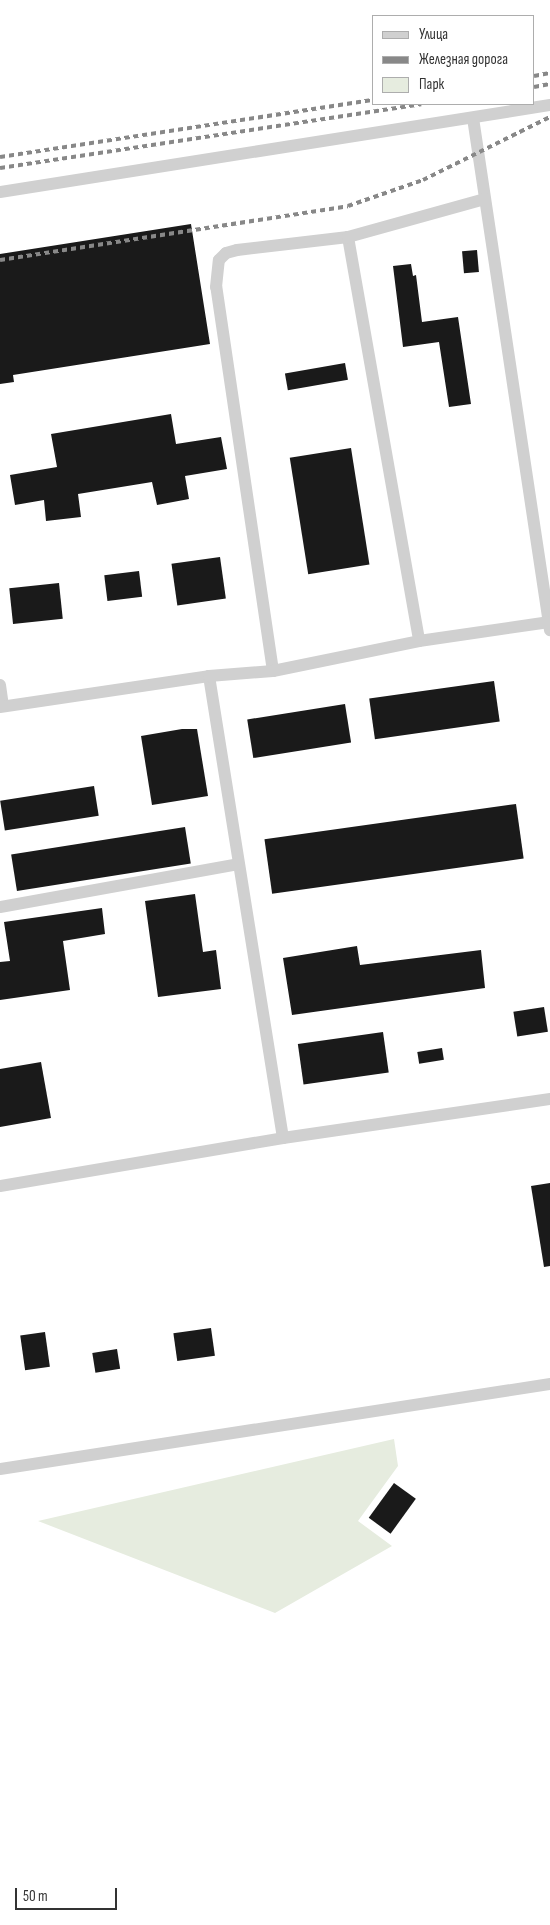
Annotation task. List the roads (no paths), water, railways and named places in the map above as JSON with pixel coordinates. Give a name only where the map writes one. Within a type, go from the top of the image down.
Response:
[{"type":"street","points":[[0,192],[550,105]]},
{"type":"street","points":[[0,685],[1,706],[209,676],[272,671],[420,641],[550,625],[473,118]]},
{"type":"street","points":[[272,671],[216,273],[219,260],[226,253],[237,250],[348,236],[485,199]]},
{"type":"street","points":[[348,236],[420,641]]},
{"type":"street","points":[[209,676],[283,1138]]},
{"type":"street","points":[[0,907],[238,864]]},
{"type":"street","points":[[0,1186],[283,1138],[550,1099]]},
{"type":"street","points":[[0,1469],[550,1384]]},
{"type":"railway","points":[[535,76],[550,73]]},
{"type":"railway","points":[[535,87],[550,84]]},
{"type":"railway","points":[[0,157],[372,100]]},
{"type":"railway","points":[[0,168],[414,105]]},
{"type":"railway","points":[[0,260],[348,206],[423,180],[550,117]]}]
